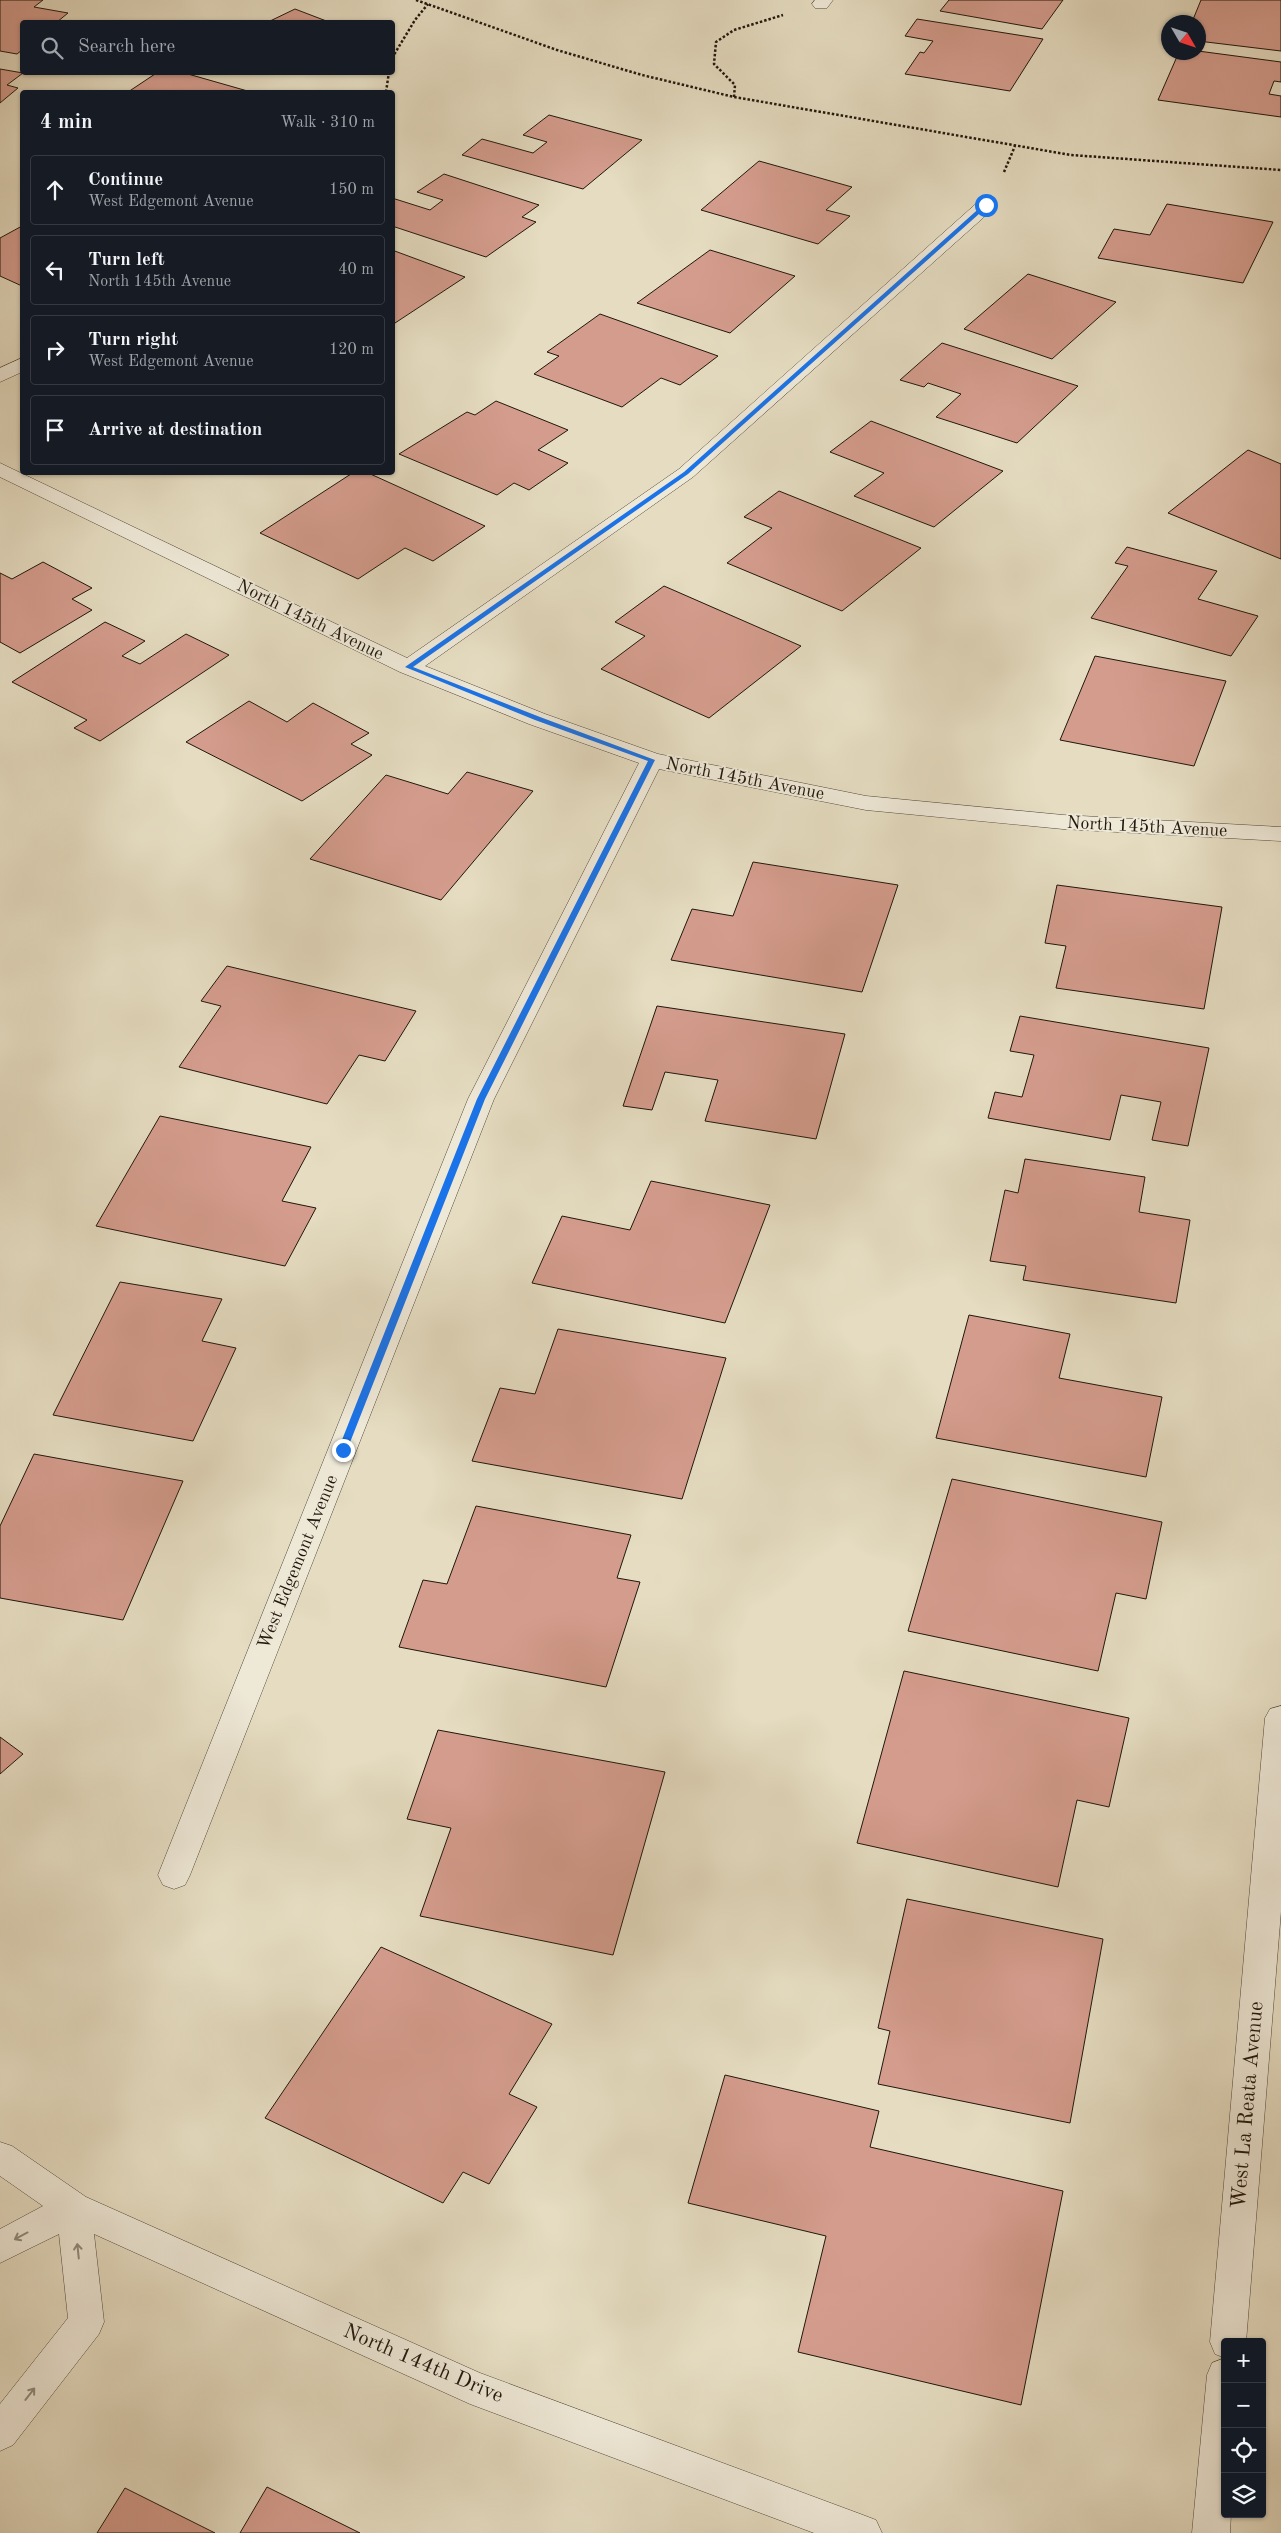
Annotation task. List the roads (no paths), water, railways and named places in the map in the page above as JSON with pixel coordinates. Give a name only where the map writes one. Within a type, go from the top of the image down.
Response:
[{"type":"street","points":[[408,667],[686,473],[986,205]]},
{"type":"street","points":[[0,376],[20,365]]},
{"type":"street","name":"North 145th Avenue","points":[[0,469],[408,667],[537,719],[652,760],[866,803],[1064,822],[1281,834]]},
{"type":"street","name":"West Edgemont Avenue","points":[[174,1875],[481,1099],[652,760]]},
{"type":"street","name":"West La Reata Avenue","points":[[1228,2338],[1281,1718]]},
{"type":"street","name":"North 144th Drive","points":[[0,2157],[74,2208],[470,2387],[863,2533]]},
{"type":"street","points":[[0,2247],[74,2208],[86,2322],[0,2433]]},
{"type":"street","points":[[1211,2533],[1224,2383]]}]
